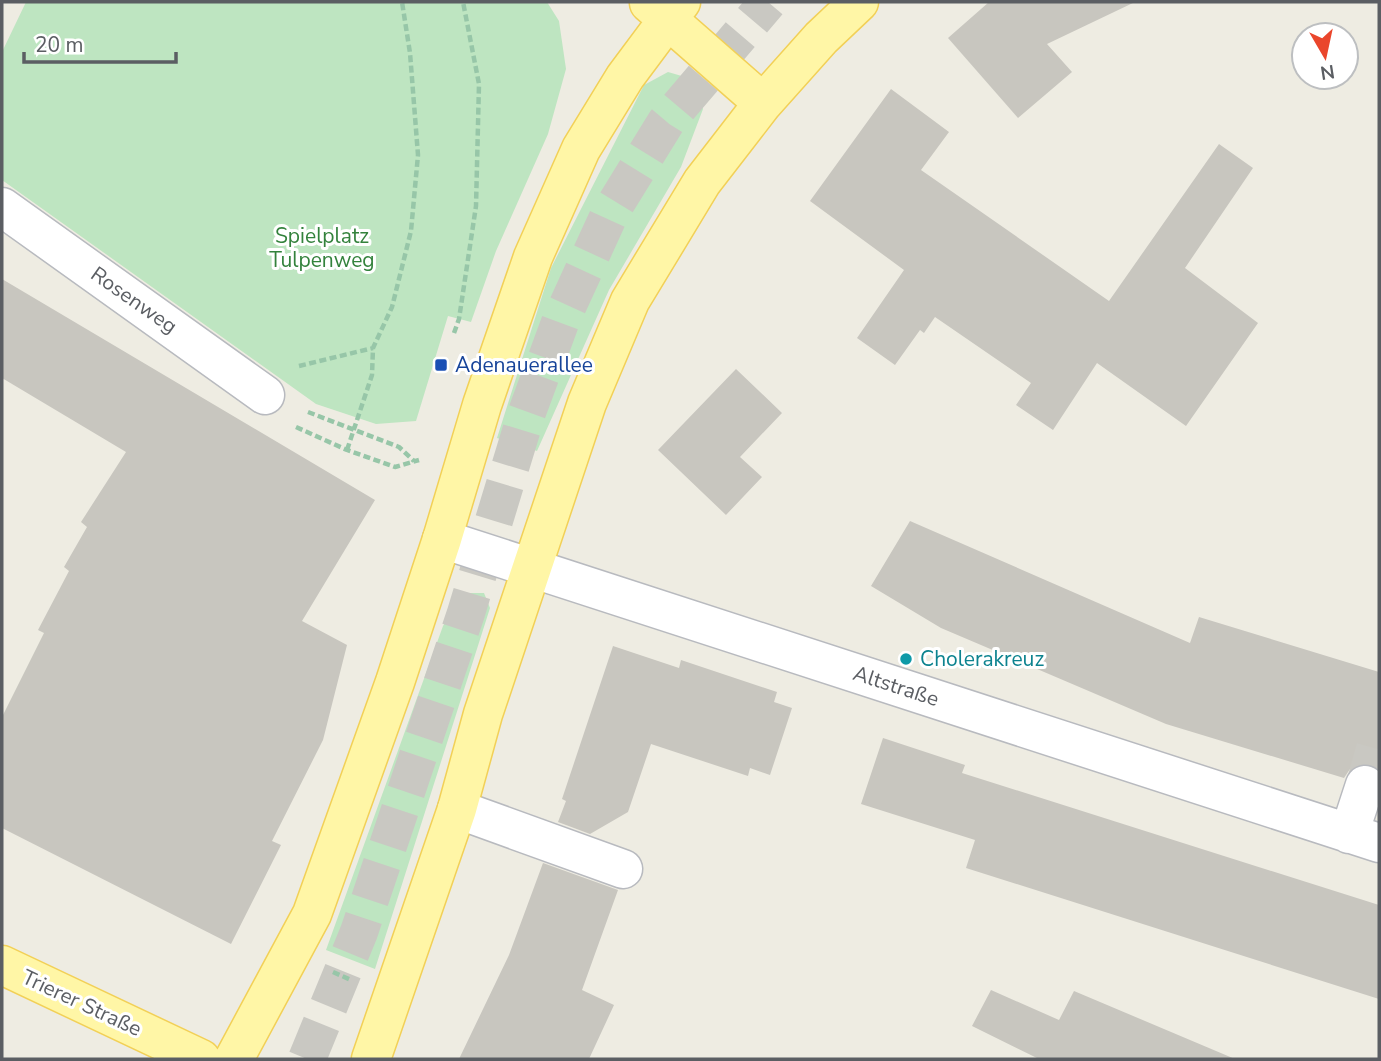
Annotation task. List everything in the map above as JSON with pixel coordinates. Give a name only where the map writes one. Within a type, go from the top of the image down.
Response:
[{"type":"main road","points":[[371,1059],[457,809],[483,715],[587,403],[630,301],[702,182],[763,103],[821,38],[859,2]]},
{"type":"main road","points":[[234,1059],[312,914],[442,539],[482,405],[533,257],[581,149],[665,8],[763,103]]},
{"type":"main road","name":"Trierer Straße","points":[[2,965],[201,1059]]},
{"type":"street","name":"Rosenweg","points":[[2,207],[255,386]]},
{"type":"street","name":"Altstraße","points":[[442,539],[1364,839],[1365,785]]},
{"type":"street","points":[[457,809],[623,869]]},
{"type":"path","points":[[347,450],[372,375],[373,348],[392,307],[411,231],[417,168],[411,53],[402,2]]},
{"type":"path","points":[[451,345],[459,319],[476,206],[479,84],[463,2]]},
{"type":"path","points":[[255,386],[373,348]]},
{"type":"path","points":[[255,386],[309,413],[399,447],[415,461]]},
{"type":"path","points":[[255,386],[275,413],[304,432],[395,467],[415,461]]},
{"type":"path","points":[[415,461],[419,449]]},
{"type":"path","points":[[290,954],[393,998]]},
{"type":"green space","name":"Spielplatz Tulpenweg","points":[[26,2],[547,2],[559,21],[566,69],[548,134],[496,251],[471,322],[448,316],[416,421],[376,424],[316,404],[2,180],[2,52]]},
{"type":"green space","points":[[668,72],[692,79],[703,109],[681,167],[609,290],[537,451],[497,438],[551,268],[644,85]]},
{"type":"green space","points":[[463,593],[484,593],[490,608],[375,969],[326,950],[443,626]]},
{"type":"building","points":[[989,2],[1135,2],[1047,44],[1072,72],[1018,118],[948,38]]},
{"type":"building","points":[[891,89],[949,132],[921,170],[1109,301],[1219,144],[1253,168],[1185,268],[1258,323],[1186,426],[1097,363],[1053,430],[1016,405],[1031,383],[935,317],[924,333],[920,330],[895,365],[857,338],[904,270],[810,201]]},
{"type":"building","points":[[2,279],[375,500],[302,621],[347,645],[323,740],[272,841],[281,845],[231,944],[2,828],[2,717],[44,633],[38,630],[69,571],[64,567],[87,527],[81,522],[126,452],[2,378]]},
{"type":"building","points":[[736,369],[782,413],[740,457],[762,477],[726,515],[658,450]]},
{"type":"building","points":[[910,521],[1190,643],[1199,617],[1379,672],[1379,769],[1371,764],[1360,764],[1350,769],[1344,778],[1166,724],[941,628],[871,586]]},
{"type":"building","points":[[613,646],[679,668],[681,660],[777,692],[774,702],[792,708],[770,775],[750,768],[748,776],[651,744],[628,812],[590,834],[558,822],[566,801],[562,799]]},
{"type":"building","points":[[883,738],[965,765],[962,773],[1379,905],[1379,999],[966,868],[975,840],[861,804]]},
{"type":"building","points":[[543,863],[618,890],[582,990],[614,1005],[589,1059],[459,1059],[509,955]]},
{"type":"building","points":[[991,990],[1059,1020],[1074,991],[1235,1059],[1039,1059],[972,1026]]},
{"type":"tunnel","points":[[307,1059],[359,932],[466,613],[526,415],[561,320],[610,213],[666,122],[768,2]]},
{"type":"tunnel","points":[[1365,785],[1379,735]]},
{"type":"place","name":"Adenauerallee","points":[[441,365]]},
{"type":"place","name":"Cholerakreuz","points":[[906,659]]}]
